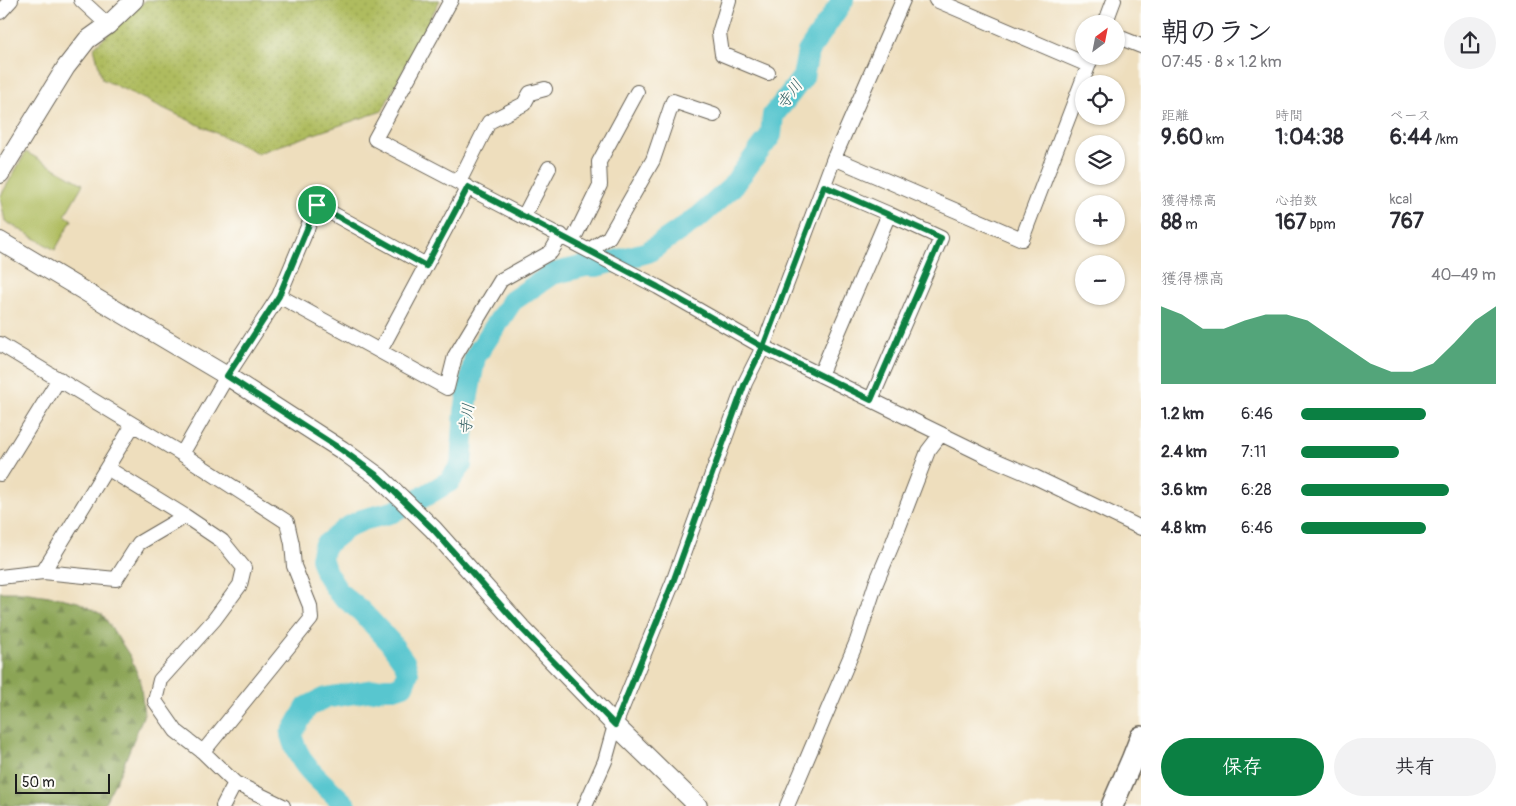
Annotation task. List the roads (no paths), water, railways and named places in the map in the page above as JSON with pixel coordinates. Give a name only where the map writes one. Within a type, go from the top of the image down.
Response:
[{"type":"main road","points":[[1112,806],[1141,737]]},
{"type":"street","points":[[0,12],[11,0]]},
{"type":"street","points":[[82,0],[108,25]]},
{"type":"street","points":[[0,174],[66,67],[87,40],[108,25],[134,0]]},
{"type":"street","points":[[451,0],[375,139],[566,238],[763,347],[988,457],[1035,477],[1141,528]]},
{"type":"street","points":[[730,0],[719,33],[722,54],[768,73]]},
{"type":"street","points":[[584,806],[605,761],[615,725],[673,582],[745,383],[763,347],[834,158],[903,0]]},
{"type":"street","points":[[936,0],[1075,55]]},
{"type":"street","points":[[1108,15],[1114,0]]},
{"type":"street","points":[[1125,40],[1141,46]]},
{"type":"street","points":[[834,158],[1022,239],[1088,65]]},
{"type":"street","points":[[380,351],[426,266],[489,122],[524,104],[530,93],[545,89]]},
{"type":"street","points":[[279,296],[447,388],[455,356],[501,280],[551,252],[566,238],[600,185],[599,162],[637,92]]},
{"type":"street","points":[[588,250],[609,237],[653,160],[673,101],[714,115]]},
{"type":"street","points":[[524,216],[549,168]]},
{"type":"street","points":[[824,186],[941,238],[871,400]]},
{"type":"street","points":[[182,454],[227,376],[279,296],[317,205],[426,266]]},
{"type":"street","points":[[820,375],[889,214]]},
{"type":"street","points":[[0,241],[227,376],[342,450],[379,477],[433,529],[523,630],[615,725],[698,806]]},
{"type":"street","points":[[0,344],[182,454],[287,522],[294,566],[310,606],[311,619],[203,752]]},
{"type":"street","points":[[0,474],[58,380]]},
{"type":"street","points":[[43,572],[133,425]]},
{"type":"street","points":[[787,806],[857,641],[876,583],[928,451],[940,434]]},
{"type":"street","points":[[107,468],[222,541],[244,568],[240,585],[219,613],[160,680],[155,702],[176,731],[203,752],[235,783],[282,806]]},
{"type":"street","points":[[0,577],[43,572],[116,579],[139,543],[185,516]]},
{"type":"street","points":[[223,806],[235,783]]},
{"type":"waterway","name":"寺川","points":[[346,806],[307,767],[295,747],[291,735],[307,707],[325,698],[403,685],[408,673],[405,663],[390,642],[361,611],[339,593],[326,573],[321,558],[324,546],[345,529],[362,520],[393,512],[450,481],[461,465],[465,411],[475,357],[512,301],[552,274],[585,266],[597,266],[648,252],[700,216],[731,188],[771,135],[773,115],[803,77],[808,52],[843,0]]}]
